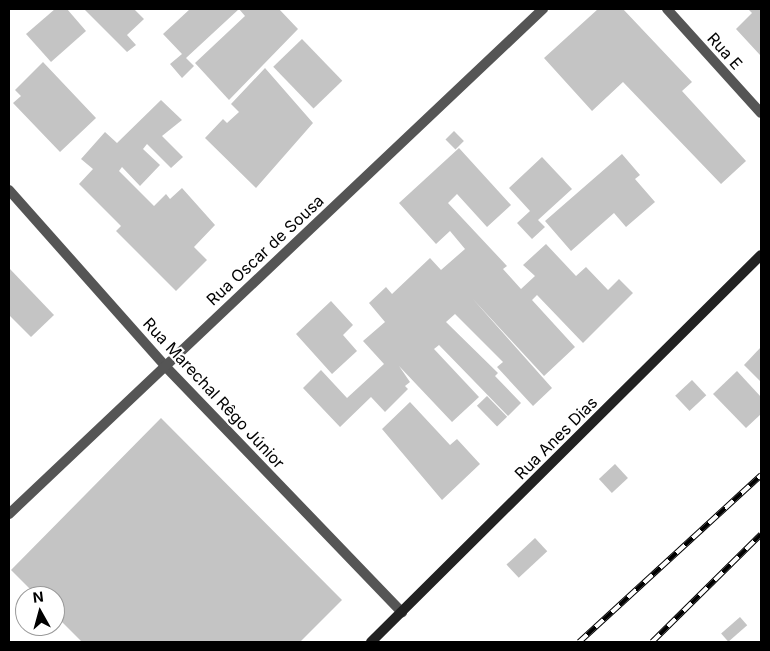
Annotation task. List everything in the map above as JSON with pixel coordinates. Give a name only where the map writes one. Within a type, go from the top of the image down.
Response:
[{"type":"street","name":"Rua Oscar de Sousa","points":[[9,514],[543,9]]},
{"type":"street","name":"Rua E","points":[[667,9],[761,113]]},
{"type":"street","name":"Rua Marechal Rêgo Júnior","points":[[9,190],[165,366],[402,612]]},
{"type":"street","name":"Rua Anes Dias","points":[[371,642],[761,255]]},
{"type":"building","points":[[55,9],[67,9],[86,31],[51,62],[26,34]]},
{"type":"building","points":[[84,9],[134,9],[144,19],[127,35],[136,45],[127,52]]},
{"type":"building","points":[[190,9],[239,9],[186,58],[194,66],[182,78],[170,64],[182,54],[163,34]]},
{"type":"building","points":[[239,9],[279,9],[298,29],[229,100],[195,63],[245,16]]},
{"type":"building","points":[[598,9],[623,9],[692,82],[682,91],[746,161],[721,184],[623,82],[592,111],[544,58]]},
{"type":"building","points":[[748,9],[761,9],[760,55],[736,29],[752,13]]},
{"type":"building","points":[[302,39],[342,81],[314,109],[273,67]]},
{"type":"building","points":[[43,62],[96,118],[60,152],[13,103],[21,96],[15,90]]},
{"type":"building","points":[[265,68],[313,123],[256,188],[205,138],[223,119],[227,123],[239,112],[231,104]]},
{"type":"building","points":[[161,100],[182,120],[162,136],[183,157],[171,168],[147,144],[143,149],[160,165],[140,186],[122,167],[119,171],[154,206],[166,194],[170,199],[182,188],[215,225],[194,247],[207,260],[176,291],[116,231],[121,226],[79,184],[93,169],[81,159],[105,132],[117,143]]},
{"type":"building","points":[[454,131],[464,141],[455,149],[446,139]]},
{"type":"building","points":[[459,148],[511,205],[487,227],[457,194],[448,203],[507,266],[503,269],[521,289],[535,276],[523,265],[546,244],[576,276],[586,267],[608,290],[619,279],[633,293],[583,343],[537,295],[532,300],[575,347],[544,376],[472,298],[552,388],[533,406],[497,367],[503,362],[455,314],[446,322],[498,373],[495,376],[521,403],[508,416],[439,345],[434,349],[479,397],[452,422],[399,366],[410,382],[405,386],[408,389],[385,412],[371,397],[340,427],[303,388],[321,370],[347,398],[384,364],[363,341],[385,322],[369,303],[386,287],[392,294],[430,258],[441,270],[465,249],[450,231],[436,244],[399,203]]},
{"type":"building","points":[[622,154],[640,175],[635,179],[655,202],[626,227],[614,213],[571,251],[545,221]]},
{"type":"building","points":[[542,157],[572,189],[538,220],[545,227],[532,239],[517,223],[530,211],[509,188]]},
{"type":"building","points":[[9,268],[54,315],[31,337],[9,315]]},
{"type":"building","points":[[331,301],[353,325],[343,335],[357,351],[332,374],[296,334]]},
{"type":"building","points":[[761,347],[761,382],[744,365]]},
{"type":"building","points":[[737,371],[761,397],[761,414],[746,428],[713,394]]},
{"type":"building","points":[[692,380],[706,395],[690,411],[675,396]]},
{"type":"building","points":[[487,396],[507,417],[497,427],[477,406]]},
{"type":"building","points":[[410,402],[450,445],[457,439],[480,464],[442,500],[382,429]]},
{"type":"building","points":[[161,418],[342,600],[300,642],[82,642],[65,625],[65,586],[27,586],[11,570]]},
{"type":"building","points":[[615,464],[628,478],[612,493],[599,479]]},
{"type":"building","points":[[535,538],[547,551],[519,578],[506,565]]},
{"type":"building","points":[[740,617],[747,625],[728,642],[721,633]]},
{"type":"railway","points":[[579,642],[761,475]]},
{"type":"railway","points":[[652,642],[761,534]]}]
